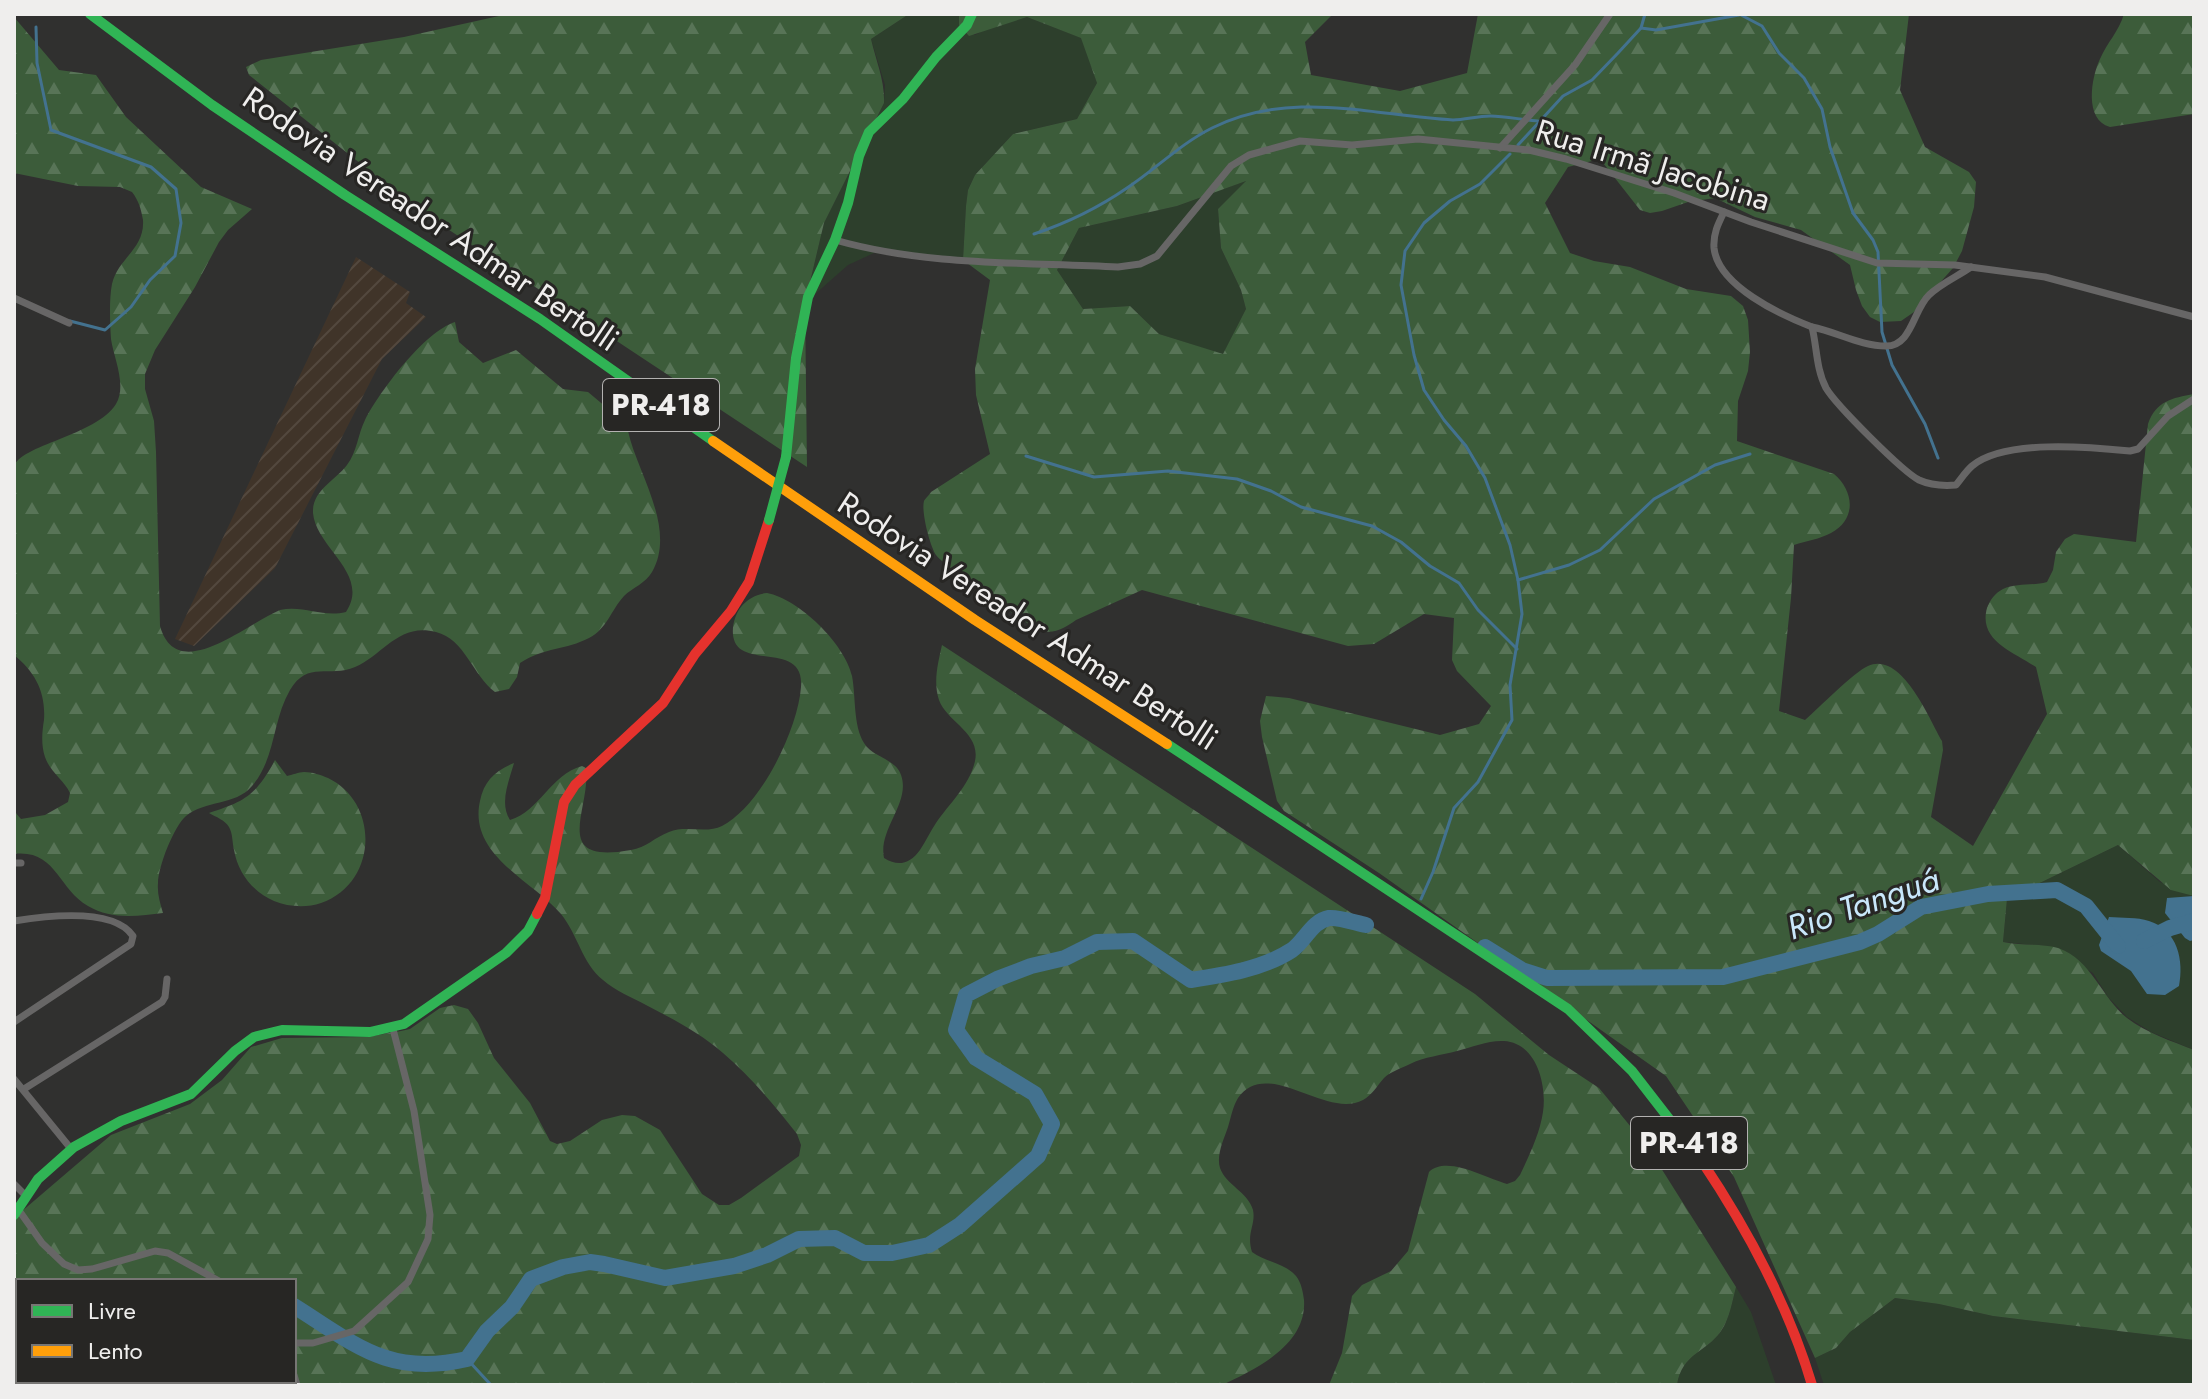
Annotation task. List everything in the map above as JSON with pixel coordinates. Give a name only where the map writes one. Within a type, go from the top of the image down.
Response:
[{"type":"main road","name":"Rodovia Vereador Admar Bertolli","points":[[90,14],[212,105],[345,195],[540,319],[962,612],[1238,789],[1568,1009],[1632,1071],[1684,1135],[1723,1193],[1762,1260],[1800,1344],[1812,1385]]},
{"type":"main road","points":[[16,1212],[41,1175],[72,1150],[111,1125],[188,1095],[208,1081],[242,1044],[261,1034],[278,1030],[337,1032],[393,1029],[506,953],[528,931],[545,898],[564,802],[575,785],[663,703],[749,582],[786,457],[796,358],[808,297],[835,240],[859,156],[869,132],[903,99],[936,57],[967,25],[972,14]]},
{"type":"street","points":[[1500,148],[1575,65],[1610,14]]},
{"type":"street","name":"Rua Irmã Jacobina","points":[[835,240],[859,247],[948,260],[1118,267],[1140,264],[1157,256],[1231,166],[1249,155],[1300,141],[1352,145],[1418,139],[1529,150],[1566,159],[1877,263],[1971,267],[2045,277],[2194,317]]},
{"type":"street","points":[[1724,212],[1715,231],[1716,258],[1746,292],[1779,315],[1870,345],[1898,344],[1929,295],[1971,267]]},
{"type":"street","points":[[14,298],[69,323]]},
{"type":"street","points":[[1812,327],[1820,370],[1827,388],[1857,424],[1918,479],[1944,486],[1956,485],[1973,465],[1992,455],[2071,444],[2130,451],[2138,449],[2168,416],[2194,399]]},
{"type":"street","points":[[14,921],[79,915],[128,929],[133,936],[131,944],[14,1022]]},
{"type":"street","points":[[24,1089],[162,1002],[167,979]]},
{"type":"street","points":[[296,1343],[313,1343],[354,1331],[408,1282],[428,1239],[430,1215],[414,1111],[393,1029]]},
{"type":"street","points":[[14,1079],[72,1150]]},
{"type":"street","points":[[14,1184],[25,1195]]},
{"type":"street","points":[[16,1212],[64,1264],[78,1270],[155,1251],[168,1253],[215,1279]]},
{"type":"shaded area","points":[[356,257],[410,292],[406,303],[426,317],[382,359],[275,568],[194,646],[175,639]]},
{"type":"green space","points":[[508,14],[909,14],[871,39],[882,79],[884,103],[824,223],[805,303],[807,467],[419,210],[249,75],[246,67],[261,60],[404,37]]},
{"type":"green space","points":[[909,14],[959,14],[959,25],[975,35],[1027,17],[1082,38],[1097,83],[1077,119],[1013,134],[975,175],[968,190],[963,260],[874,253],[848,265],[805,303],[824,223],[884,103],[885,85],[871,39]]},
{"type":"green space","points":[[959,14],[1333,14],[1305,42],[1311,75],[1400,91],[1467,73],[1478,14],[1909,14],[1900,90],[1925,147],[1969,172],[1976,182],[1974,207],[1962,251],[1953,268],[1914,312],[1901,321],[1880,322],[1870,317],[1862,306],[1850,265],[1801,230],[1755,217],[1715,198],[1650,213],[1640,210],[1600,159],[1568,167],[1545,203],[1570,253],[1630,267],[1686,289],[1731,296],[1743,306],[1748,320],[1750,352],[1748,371],[1738,401],[1737,441],[1834,474],[1846,488],[1850,505],[1845,520],[1831,533],[1794,545],[1779,711],[1805,720],[1868,666],[1880,664],[1892,668],[1913,690],[1942,741],[1931,817],[1973,846],[2047,714],[2036,667],[1993,637],[1986,619],[1988,605],[2003,589],[2047,582],[2056,552],[2065,539],[2074,534],[2136,542],[2151,416],[2160,405],[2194,394],[2194,896],[2171,890],[2118,845],[2007,899],[2003,942],[2051,946],[2070,954],[2088,970],[2127,1018],[2194,1050],[2194,1340],[1993,1316],[1895,1298],[1850,1332],[1836,1348],[1815,1358],[1734,1177],[1666,1076],[1379,873],[1284,811],[1277,801],[1260,721],[1266,696],[1289,698],[1440,735],[1479,724],[1491,706],[1457,671],[1452,660],[1454,618],[1424,614],[1374,644],[1348,646],[1142,590],[1060,629],[1047,632],[1005,608],[936,555],[927,529],[924,501],[931,492],[990,454],[976,395],[975,369],[990,280],[963,260],[968,190],[975,175],[1013,134],[1077,119],[1097,83],[1081,38],[1027,17],[969,36],[959,25]],"holes":[[[1246,181],[1218,209],[1221,248],[1241,290],[1246,309],[1223,354],[1159,334],[1130,306],[1083,309],[1057,270],[1079,228],[1177,206]]]},
{"type":"green space","points":[[2124,14],[2194,14],[2194,114],[2110,127],[2096,116],[2092,98],[2094,77]]},
{"type":"green space","points":[[14,17],[59,70],[96,75],[126,117],[201,187],[252,209],[219,242],[155,350],[145,374],[156,452],[160,626],[169,643],[181,651],[214,646],[280,610],[329,614],[346,612],[352,598],[352,585],[316,526],[313,513],[316,498],[350,460],[365,420],[392,379],[430,337],[455,322],[459,342],[483,363],[516,350],[563,389],[588,392],[631,428],[628,431],[658,519],[659,555],[649,576],[624,596],[595,634],[520,663],[517,677],[509,689],[495,692],[454,642],[436,632],[423,630],[401,636],[355,667],[304,675],[284,702],[266,764],[252,786],[237,797],[202,807],[181,821],[168,847],[159,876],[158,894],[163,913],[125,916],[97,910],[78,899],[48,864],[28,854],[14,854],[14,811],[21,819],[45,815],[68,802],[70,793],[45,757],[42,738],[44,710],[38,683],[14,655],[14,467],[29,452],[92,424],[116,404],[120,380],[111,339],[111,290],[115,275],[140,239],[143,220],[132,192],[120,187],[78,186],[14,173]]},
{"type":"green space","points":[[1248,180],[1218,209],[1221,248],[1241,290],[1246,309],[1223,355],[1159,334],[1130,306],[1083,309],[1057,270],[1079,228],[1177,206]]},
{"type":"green space","points":[[767,593],[780,597],[806,613],[830,637],[848,663],[860,736],[872,752],[894,765],[901,775],[902,796],[883,847],[884,858],[889,861],[908,861],[916,855],[964,786],[975,761],[973,743],[943,708],[937,693],[936,679],[942,645],[1475,994],[1549,1055],[1599,1088],[1649,1149],[1736,1287],[1724,1326],[1684,1366],[1677,1385],[1329,1385],[1342,1353],[1352,1296],[1362,1285],[1391,1271],[1408,1251],[1429,1172],[1437,1167],[1456,1167],[1507,1184],[1520,1175],[1539,1128],[1543,1090],[1537,1068],[1525,1049],[1498,1041],[1415,1062],[1387,1076],[1363,1100],[1348,1104],[1265,1083],[1250,1087],[1238,1098],[1221,1147],[1220,1168],[1247,1198],[1253,1210],[1252,1252],[1281,1265],[1296,1276],[1304,1300],[1303,1316],[1288,1342],[1264,1363],[1222,1385],[14,1385],[14,1218],[111,1135],[190,1104],[222,1080],[251,1047],[282,1038],[367,1037],[401,1031],[410,1029],[440,1008],[454,1005],[468,1009],[478,1023],[494,1058],[530,1103],[550,1141],[557,1144],[570,1141],[602,1120],[622,1115],[635,1116],[660,1130],[702,1194],[719,1205],[729,1205],[741,1198],[799,1156],[801,1145],[797,1134],[733,1062],[696,1033],[618,991],[596,973],[561,914],[493,852],[479,820],[480,801],[488,782],[496,773],[514,763],[505,799],[510,820],[529,809],[561,777],[582,766],[586,768],[580,830],[582,842],[590,849],[606,853],[636,849],[669,832],[682,829],[716,828],[736,816],[750,802],[775,765],[793,724],[801,687],[800,675],[789,662],[742,650],[735,641],[733,630],[738,612],[743,604]]},
{"type":"green space","points":[[275,760],[287,776],[313,773],[328,778],[345,790],[357,805],[364,823],[362,861],[353,879],[340,893],[321,903],[292,906],[274,901],[259,892],[239,866],[229,827],[209,813],[249,795]]},
{"type":"green space","points":[[2118,845],[2160,882],[2194,896],[2194,1050],[2151,1032],[2127,1017],[2108,997],[2093,973],[2045,946],[2003,942],[2007,899]]},
{"type":"green space","points":[[1736,1287],[1751,1312],[1776,1385],[1677,1385],[1684,1366],[1724,1326]]},
{"type":"green space","points":[[1895,1298],[1993,1316],[2194,1340],[2194,1385],[1824,1385],[1815,1358],[1836,1348],[1850,1332]]},
{"type":"water","points":[[2194,896],[2194,940],[2190,941],[2165,913],[2167,898]]},
{"type":"water","points":[[2109,917],[2144,920],[2167,931],[2179,957],[2179,986],[2165,995],[2147,994],[2131,971],[2101,951],[2099,945]]},
{"type":"waterway","points":[[1518,145],[1563,96],[1592,80],[1641,28],[1645,14]]},
{"type":"waterway","points":[[1641,28],[1656,30],[1739,15]]},
{"type":"waterway","points":[[1741,15],[1762,26],[1779,53],[1804,78],[1822,109],[1830,147],[1853,213],[1878,252],[1882,332],[1892,365],[1925,424],[1938,458]]},
{"type":"waterway","points":[[36,27],[37,63],[51,130],[151,167],[176,189],[181,223],[175,256],[150,280],[131,307],[105,330],[70,321]]},
{"type":"waterway","points":[[1034,234],[1105,202],[1189,141],[1241,116],[1301,107],[1453,120],[1490,116],[1538,121]]},
{"type":"waterway","points":[[1421,899],[1454,808],[1478,782],[1512,720],[1510,685],[1522,614],[1510,545],[1485,478],[1466,446],[1424,390],[1401,285],[1405,251],[1424,223],[1450,201],[1480,184],[1510,154]]},
{"type":"waterway","points":[[1518,580],[1569,565],[1600,550],[1654,499],[1715,465],[1750,454]]},
{"type":"waterway","points":[[1026,456],[1094,477],[1168,471],[1237,479],[1271,491],[1301,507],[1372,526],[1401,542],[1430,566],[1459,583],[1478,610],[1517,649]]},
{"type":"waterway","name":"Rio Tanguá","points":[[1485,947],[1522,970],[1547,978],[1723,977],[1860,942],[1921,907],[1988,894],[2057,890],[2086,906],[2118,946]]},
{"type":"waterway","name":"Rio Tanguá","points":[[296,1307],[374,1354],[416,1364],[440,1363],[467,1359],[487,1331],[512,1307],[531,1279],[563,1267],[590,1262],[665,1278],[734,1266],[767,1255],[799,1239],[835,1238],[864,1253],[892,1253],[929,1245],[960,1225],[1038,1156],[1052,1124],[1035,1094],[976,1058],[956,1030],[966,995],[997,979],[1065,958],[1097,942],[1133,941],[1191,980],[1256,967],[1281,957],[1297,946],[1313,927],[1329,918],[1366,925]]},
{"type":"waterway","name":"Rio Tanguá","points":[[2144,941],[2170,928],[2194,921]]},
{"type":"waterway","points":[[467,1359],[491,1385]]},
{"type":"traffic: fast","points":[[90,14],[212,105],[345,195],[540,319],[713,441]]},
{"type":"traffic: fast","points":[[786,457],[796,358],[808,297],[835,240],[869,132],[903,99],[936,57],[967,25],[972,14]]},
{"type":"traffic: fast","points":[[769,520],[786,457]]},
{"type":"traffic: fast","points":[[1167,744],[1568,1009],[1632,1071],[1701,1160]]},
{"type":"traffic: fast","points":[[14,1215],[38,1179],[74,1147],[121,1121],[191,1094],[254,1037],[282,1030],[370,1032],[404,1024],[506,953],[528,931],[537,914]]},
{"type":"traffic: slow","points":[[713,441],[975,620],[1167,744]]},
{"type":"traffic: jam","points":[[537,914],[545,898],[564,802],[575,785],[663,703],[695,654],[731,611],[749,582],[769,520]]},
{"type":"traffic: jam","points":[[1701,1160],[1765,1268],[1791,1326],[1812,1385]]}]
